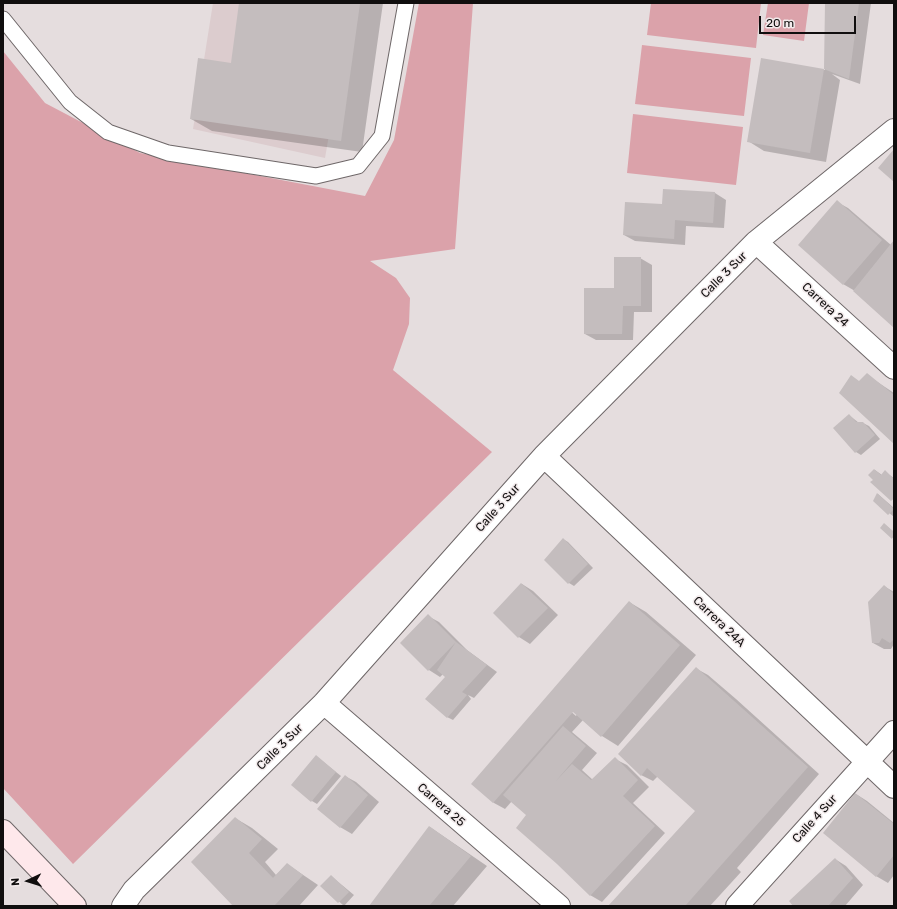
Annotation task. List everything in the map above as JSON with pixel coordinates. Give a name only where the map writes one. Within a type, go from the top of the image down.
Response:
[{"type":"main road","points":[[3,831],[75,906]]},
{"type":"street","name":"Calle 3 Sur","points":[[123,906],[134,890],[324,703],[544,456],[756,242],[894,130]]},
{"type":"street","name":"Carrera 24","points":[[756,242],[894,368]]},
{"type":"street","name":"Carrera 24A","points":[[544,456],[894,787]]},
{"type":"street","name":"Carrera 25","points":[[324,703],[559,906]]},
{"type":"street","name":"Calle 4 Sur","points":[[736,906],[894,732]]},
{"type":"lane","points":[[3,19],[70,102],[108,132],[168,153],[316,176],[358,166],[382,136],[406,3]]},
{"type":"shaded area","points":[[213,3],[352,3],[325,158],[193,129]]},
{"type":"shaded area","points":[[419,3],[473,3],[455,249],[370,261],[396,278],[410,298],[409,324],[393,370],[492,452],[73,864],[3,788],[3,51],[45,103],[140,153],[365,196],[394,140]]},
{"type":"shaded area","points":[[651,3],[761,3],[756,48],[647,35]]},
{"type":"shaded area","points":[[768,3],[809,3],[804,41],[763,35]]},
{"type":"shaded area","points":[[642,45],[751,58],[744,116],[635,104]]},
{"type":"shaded area","points":[[633,114],[743,127],[736,185],[627,173]]},
{"type":"building","points":[[239,3],[360,3],[341,141],[190,119],[198,58],[231,63]]},
{"type":"building","points":[[825,3],[859,3],[849,79],[824,69]]},
{"type":"building","points":[[761,58],[824,69],[810,153],[747,142]]},
{"type":"building","points":[[894,149],[894,182],[878,168]]},
{"type":"building","points":[[663,189],[715,192],[713,223],[675,220],[674,239],[623,235],[625,202],[662,204]]},
{"type":"building","points":[[837,200],[882,240],[843,285],[798,245]]},
{"type":"building","points":[[894,240],[894,328],[853,291]]},
{"type":"building","points":[[614,257],[641,257],[641,306],[623,306],[622,334],[584,334],[584,288],[614,288]]},
{"type":"building","points":[[867,373],[894,395],[894,444],[839,393],[851,375],[859,381]]},
{"type":"building","points":[[849,414],[856,422],[863,422],[875,435],[855,453],[833,428]]},
{"type":"building","points":[[874,469],[881,475],[885,470],[894,479],[894,498],[891,501],[870,482],[873,480],[868,475]]},
{"type":"building","points":[[877,493],[894,509],[888,515],[873,501]]},
{"type":"building","points":[[884,523],[894,532],[892,539],[880,528]]},
{"type":"building","points":[[563,538],[588,564],[568,584],[544,560]]},
{"type":"building","points":[[521,583],[548,608],[518,638],[493,613]]},
{"type":"building","points":[[884,585],[894,594],[894,639],[890,643],[882,638],[879,643],[872,643],[868,602]]},
{"type":"building","points":[[629,601],[680,645],[601,737],[573,712],[493,803],[471,784]]},
{"type":"building","points":[[428,614],[456,642],[428,671],[400,643]]},
{"type":"building","points":[[456,642],[487,665],[462,692],[467,695],[447,718],[425,699],[445,677],[437,670]]},
{"type":"building","points":[[696,667],[808,767],[685,906],[608,906],[695,811],[647,768],[641,776],[618,754]]},
{"type":"building","points":[[563,726],[586,746],[555,782],[572,764],[591,780],[615,757],[638,780],[623,796],[655,826],[590,896],[557,864],[516,828],[526,815],[503,795]]},
{"type":"building","points":[[316,755],[336,772],[311,802],[291,785]]},
{"type":"building","points":[[345,775],[368,795],[340,828],[317,809]]},
{"type":"building","points":[[855,793],[894,824],[894,855],[876,877],[823,833]]},
{"type":"building","points":[[235,817],[262,839],[249,853],[273,878],[287,863],[303,875],[274,906],[233,906],[191,862]]},
{"type":"building","points":[[429,826],[471,856],[429,906],[369,906]]},
{"type":"building","points":[[835,858],[853,878],[828,906],[793,906],[789,901]]},
{"type":"building","points":[[331,875],[349,892],[338,903],[320,886]]}]
